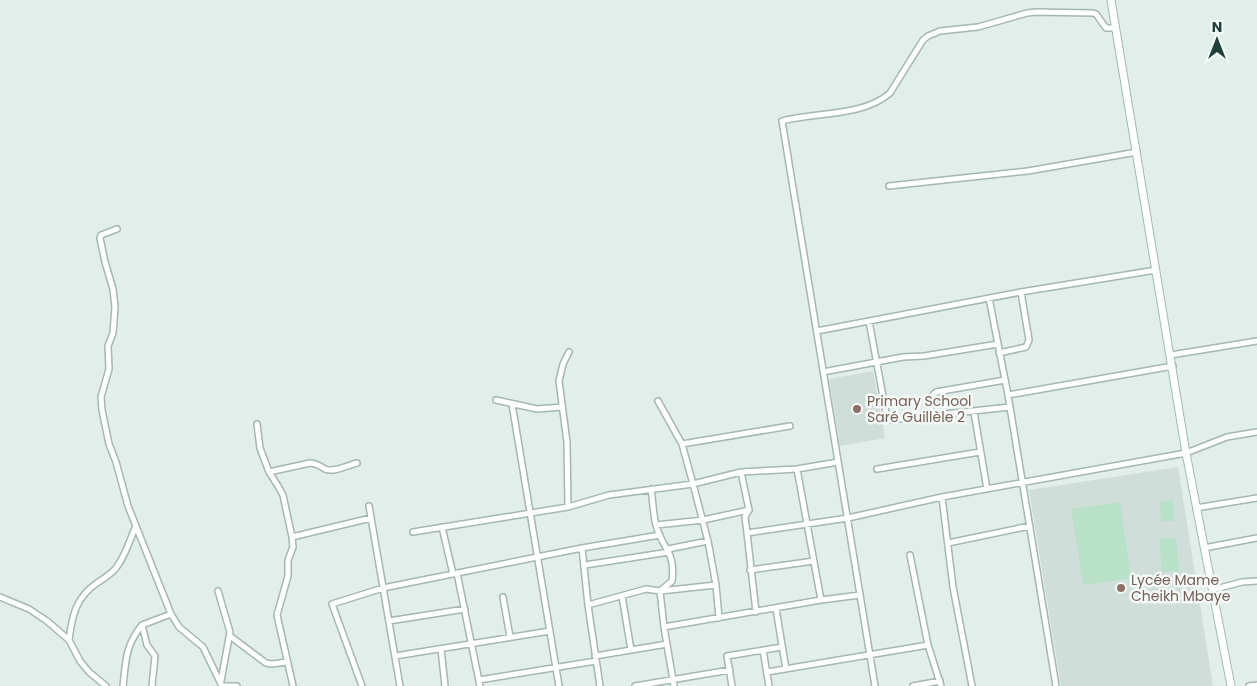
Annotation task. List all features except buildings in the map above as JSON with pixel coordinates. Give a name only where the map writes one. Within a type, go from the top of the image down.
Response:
[{"type":"main road","points":[[1111,0],[1186,452],[1231,686]]},
{"type":"street","points":[[875,686],[782,121],[855,109],[882,100],[890,93],[923,40],[940,31],[978,27],[1036,12],[1093,13],[1096,14],[1106,28],[1115,28]]},
{"type":"street","points":[[889,186],[1028,171],[1137,152]]},
{"type":"street","points":[[118,228],[100,238],[113,289],[116,312],[113,333],[108,346],[109,369],[100,397],[109,444],[128,506],[171,614],[180,627],[203,647],[222,686]]},
{"type":"street","points":[[817,331],[1020,292],[1156,270]]},
{"type":"street","points":[[999,353],[1026,347],[1028,344],[1029,340],[1020,292]]},
{"type":"street","points":[[989,298],[1024,482],[1056,686]]},
{"type":"street","points":[[869,321],[887,418],[889,420],[1010,407]]},
{"type":"street","points":[[1171,355],[1257,341]]},
{"type":"street","points":[[824,372],[903,357],[924,356],[998,344]]},
{"type":"street","points":[[568,506],[567,442],[559,381],[563,364],[569,352]]},
{"type":"street","points":[[1008,395],[1173,366]]},
{"type":"street","points":[[932,416],[930,398],[936,392],[1005,380]]},
{"type":"street","points":[[496,400],[537,409],[562,408]]},
{"type":"street","points":[[658,401],[682,444],[708,541],[716,585],[719,618]]},
{"type":"street","points":[[512,404],[559,686]]},
{"type":"street","points":[[974,412],[987,489]]},
{"type":"street","points":[[257,424],[260,448],[269,472],[283,495],[293,543],[288,560],[288,576],[277,615],[293,686]]},
{"type":"street","points":[[682,444],[790,426]]},
{"type":"street","points":[[747,533],[848,518],[942,497],[1186,452],[1227,437],[1257,432]]},
{"type":"street","points":[[877,469],[980,452]]},
{"type":"street","points":[[413,532],[568,506],[609,495],[693,484],[741,472],[797,469],[838,462]]},
{"type":"street","points":[[269,472],[310,463],[316,463],[326,469],[333,470],[357,463]]},
{"type":"street","points":[[797,469],[821,600]]},
{"type":"street","points":[[741,472],[749,510],[745,517],[756,612]]},
{"type":"street","points":[[651,489],[656,525],[669,550],[674,567],[672,581],[660,591]]},
{"type":"street","points":[[942,497],[953,586],[972,686]]},
{"type":"street","points":[[1196,508],[1257,498]]},
{"type":"street","points":[[369,506],[400,686]]},
{"type":"street","points":[[656,525],[703,520],[749,510]]},
{"type":"street","points":[[292,537],[371,518]]},
{"type":"street","points":[[69,640],[71,624],[82,596],[89,588],[110,574],[118,565],[136,526]]},
{"type":"street","points":[[948,543],[1030,526]]},
{"type":"street","points":[[442,527],[465,610],[480,683],[667,644]]},
{"type":"street","points":[[362,686],[332,604],[383,588],[660,534]]},
{"type":"street","points":[[1204,548],[1257,538]]},
{"type":"street","points":[[585,566],[708,541]]},
{"type":"street","points":[[582,548],[600,686]]},
{"type":"street","points":[[910,554],[928,645],[940,684],[913,686]]},
{"type":"street","points":[[750,570],[814,561]]},
{"type":"street","points":[[1212,590],[1242,582],[1256,581],[1257,587]]},
{"type":"street","points":[[588,605],[646,589],[660,591],[716,585]]},
{"type":"street","points":[[218,591],[230,636],[221,678],[222,686]]},
{"type":"street","points":[[660,591],[673,683]]},
{"type":"street","points":[[664,627],[860,595]]},
{"type":"street","points":[[622,596],[631,650]]},
{"type":"street","points":[[0,597],[29,609],[69,640],[80,661],[89,672],[106,686]]},
{"type":"street","points":[[503,597],[510,637]]},
{"type":"street","points":[[776,609],[786,669]]},
{"type":"street","points":[[389,621],[465,610]]},
{"type":"street","points":[[123,686],[127,650],[130,641],[142,625],[171,614]]},
{"type":"street","points":[[142,625],[147,645],[155,656],[152,686]]},
{"type":"street","points":[[395,656],[550,631]]},
{"type":"street","points":[[230,636],[266,663],[287,662]]},
{"type":"street","points":[[767,672],[928,645]]},
{"type":"street","points":[[732,686],[727,656],[782,647]]},
{"type":"street","points":[[441,648],[445,686]]},
{"type":"street","points":[[763,650],[769,686]]},
{"type":"street","points":[[635,686],[673,683],[730,670]]},
{"type":"street","points":[[1249,686],[1257,684]]},
{"type":"street","points":[[222,686],[237,686]]},
{"type":"shaded area","name":"Primary School Saré Guillèle 2","points":[[873,371],[885,438],[840,446],[829,379]]},
{"type":"shaded area","name":"Lycée Mame Cheikh Mbaye","points":[[1178,467],[1213,686],[1061,686],[1029,490]]},
{"type":"green space","points":[[1173,500],[1174,521],[1161,521],[1160,501]]},
{"type":"green space","points":[[1120,502],[1131,578],[1083,585],[1071,509]]},
{"type":"green space","points":[[1176,538],[1179,571],[1162,572],[1159,539]]},
{"type":"place","name":"Primary School Saré Guillèle 2","points":[[857,409]]},
{"type":"place","name":"Lycée Mame Cheikh Mbaye","points":[[1121,588]]}]
